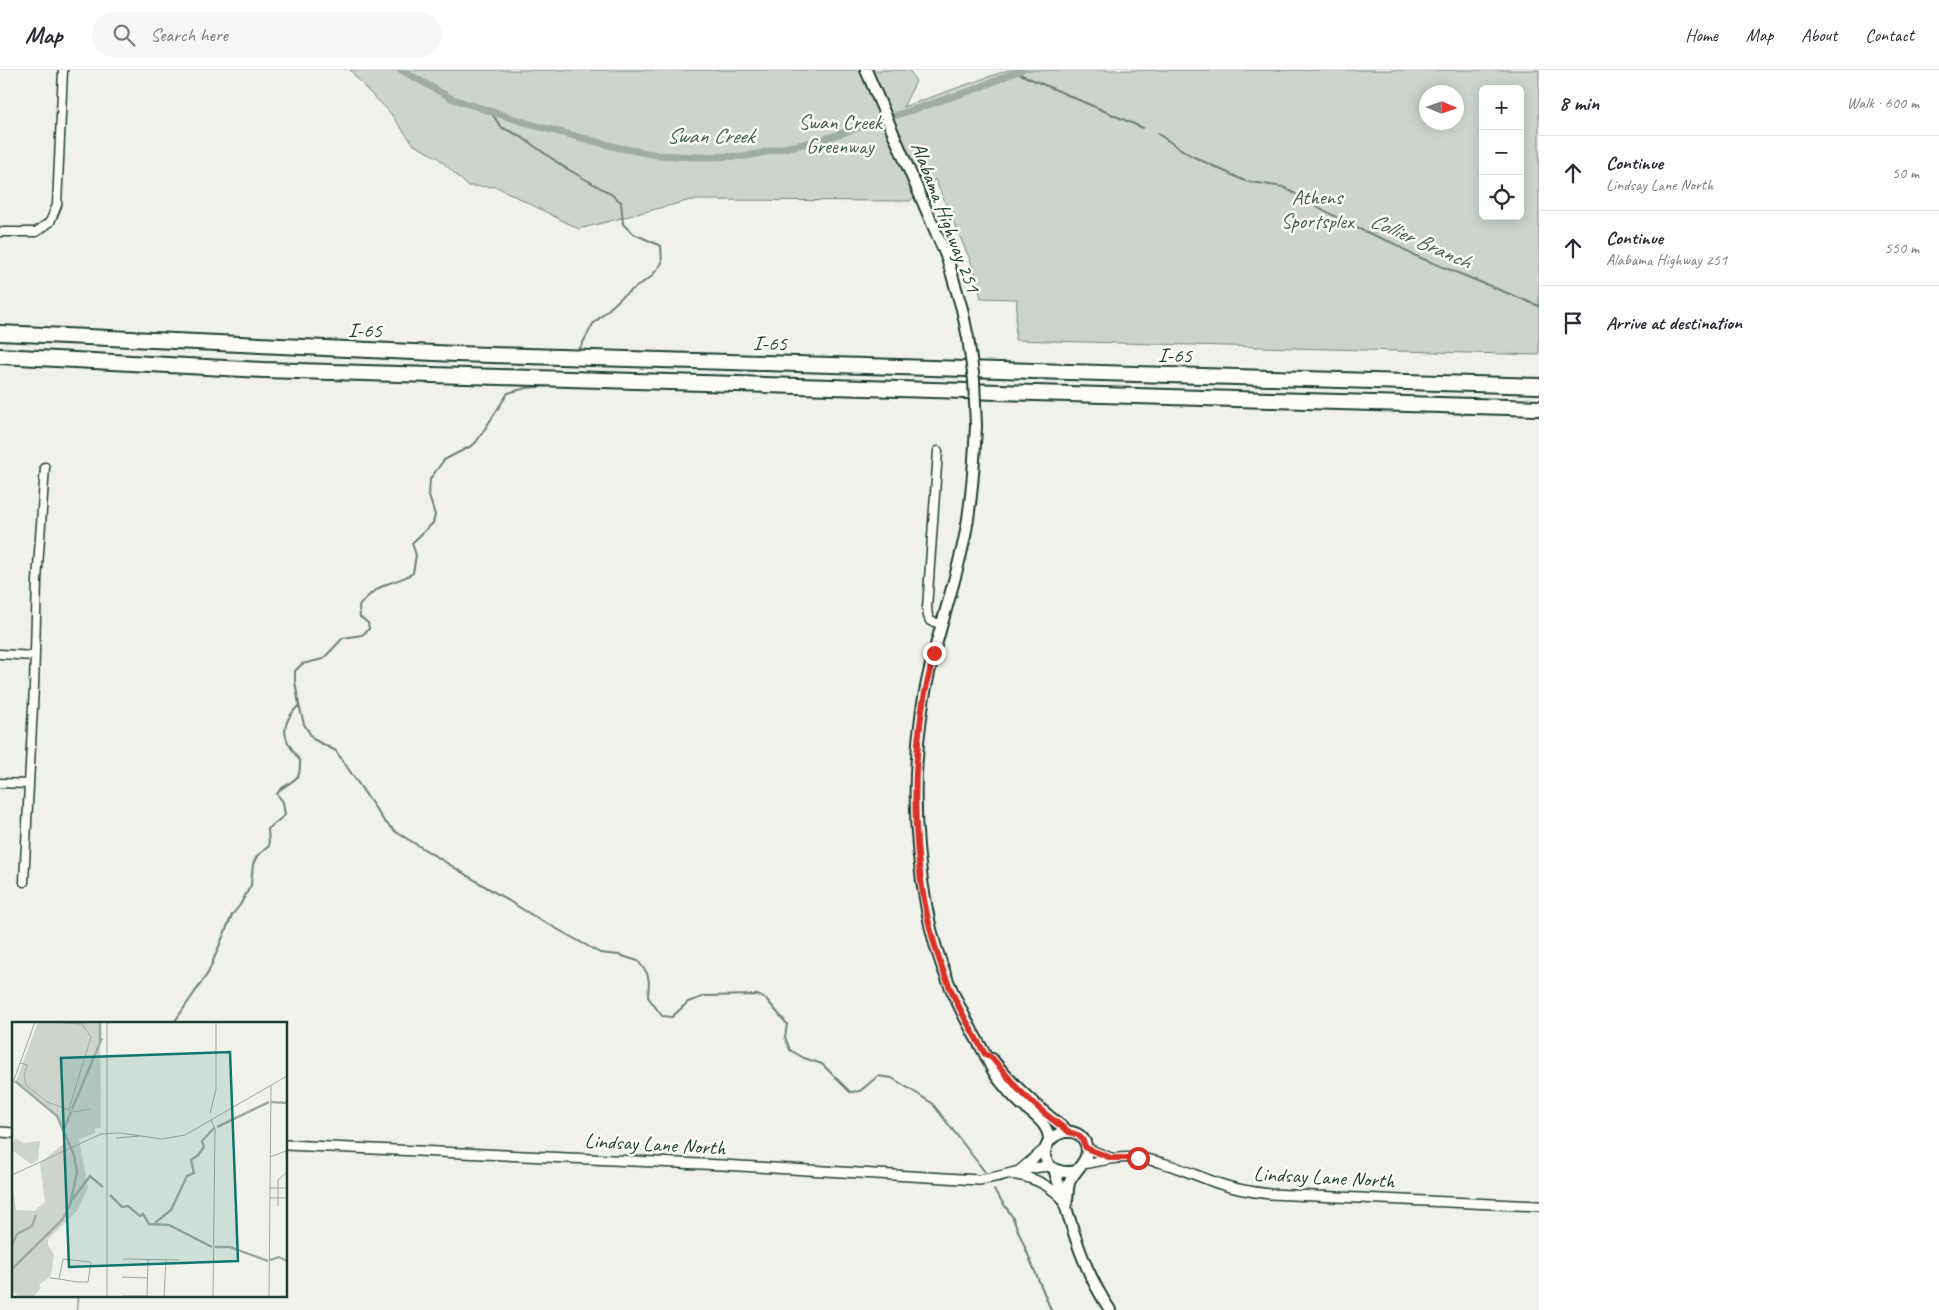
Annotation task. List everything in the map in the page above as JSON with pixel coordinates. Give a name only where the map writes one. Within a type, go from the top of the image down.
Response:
[{"type":"highway","name":"I-65","points":[[0,333],[467,354],[1539,386]]},
{"type":"highway","points":[[0,356],[264,370],[1539,408]]},
{"type":"main road","name":"Alabama Highway 251","points":[[866,70],[947,258],[962,309],[974,380],[976,426],[973,482],[965,536],[941,624],[922,708],[918,742],[915,785],[918,853],[927,912],[938,955],[958,1008],[985,1054],[987,1061],[1003,1085],[1043,1124],[1048,1133],[1046,1158],[1052,1167],[1080,1254],[1092,1280],[1110,1310]]},
{"type":"main road","name":"Alabama Highway 251","points":[[985,1054],[992,1058],[1018,1089],[1069,1132],[1078,1135],[1082,1139],[1086,1148],[1079,1167],[1069,1185],[1064,1202]]},
{"type":"main road","points":[[1047,1144],[1058,1134],[1069,1132]]},
{"type":"main road","points":[[1052,1167],[1064,1172],[1079,1167]]},
{"type":"street","points":[[0,232],[36,232],[50,222],[57,205],[63,70]]},
{"type":"street","points":[[938,451],[927,608],[930,621],[941,624]]},
{"type":"street","points":[[24,882],[34,687],[37,581],[45,467]]},
{"type":"street","points":[[0,654],[34,656]]},
{"type":"street","points":[[0,783],[28,784]]},
{"type":"street","name":"Lindsay Lane North","points":[[1020,1170],[1047,1144]]},
{"type":"street","name":"Lindsay Lane North","points":[[288,1145],[702,1164],[979,1180],[1010,1174],[1020,1170],[1052,1167]]},
{"type":"street","name":"Lindsay Lane North","points":[[1086,1148],[1111,1158],[1149,1160],[1220,1184],[1254,1192],[1539,1206]]},
{"type":"street","name":"Lindsay Lane North","points":[[1079,1167],[1111,1158]]},
{"type":"street","points":[[1010,1174],[1036,1180],[1046,1185],[1064,1202]]},
{"type":"green space","name":"Athens Sportsplex","points":[[350,70],[909,70],[916,81],[903,107],[1008,70],[1539,70],[1539,355],[1015,340],[1017,299],[981,298],[974,269],[935,179],[910,201],[691,200],[579,229],[497,187],[468,186],[437,157],[414,145],[387,109]]},
{"type":"waterway","name":"Swan Creek","points":[[401,70],[453,99],[533,125],[620,148],[657,155],[696,157],[747,156],[821,140],[973,90],[1021,70]]},
{"type":"waterway","name":"Collier Branch","points":[[1015,72],[1143,128]]},
{"type":"waterway","points":[[490,111],[501,127],[520,136],[564,167],[611,194],[621,202],[623,224],[632,233],[661,246],[662,263],[651,277],[623,296],[593,324],[579,350]]},
{"type":"waterway","name":"Collier Branch","points":[[1158,134],[1190,155],[1245,181],[1283,187],[1352,226],[1395,244],[1411,254],[1539,306]]},
{"type":"waterway","points":[[563,385],[526,388],[508,393],[477,441],[444,460],[430,479],[429,496],[435,515],[433,523],[412,543],[416,555],[413,573],[379,588],[359,606],[360,617],[368,623],[369,629],[362,635],[343,638],[323,659],[302,664],[295,671],[299,705],[304,724],[313,739],[336,751],[384,821],[396,832],[532,915],[600,953],[619,955],[638,961],[647,973],[649,982],[648,997],[662,1016],[672,1017],[688,1002],[705,996],[758,995],[767,1000],[787,1024],[785,1037],[790,1050],[804,1058],[822,1064],[850,1092],[860,1091],[878,1076],[892,1078],[932,1103],[985,1172]]},
{"type":"waterway","points":[[174,1022],[208,973],[232,915],[251,885],[253,864],[257,856],[269,846],[268,829],[285,815],[283,802],[277,794],[297,777],[300,762],[290,746],[285,733],[285,727],[292,713],[299,705]]},
{"type":"waterway","points":[[994,1190],[1012,1216],[1051,1310]]},
{"type":"waterway","points":[[77,1310],[78,1298]]},
{"type":"route","points":[[934,653],[922,708],[919,734],[915,785],[916,815],[921,880],[927,912],[947,982],[958,1008],[985,1054],[992,1058],[1018,1089],[1044,1113],[1069,1132],[1078,1135],[1085,1143],[1086,1148],[1111,1158],[1138,1158]]},
{"type":"park label","name":"Swan Creek Greenway","points":[[840,134]]}]
